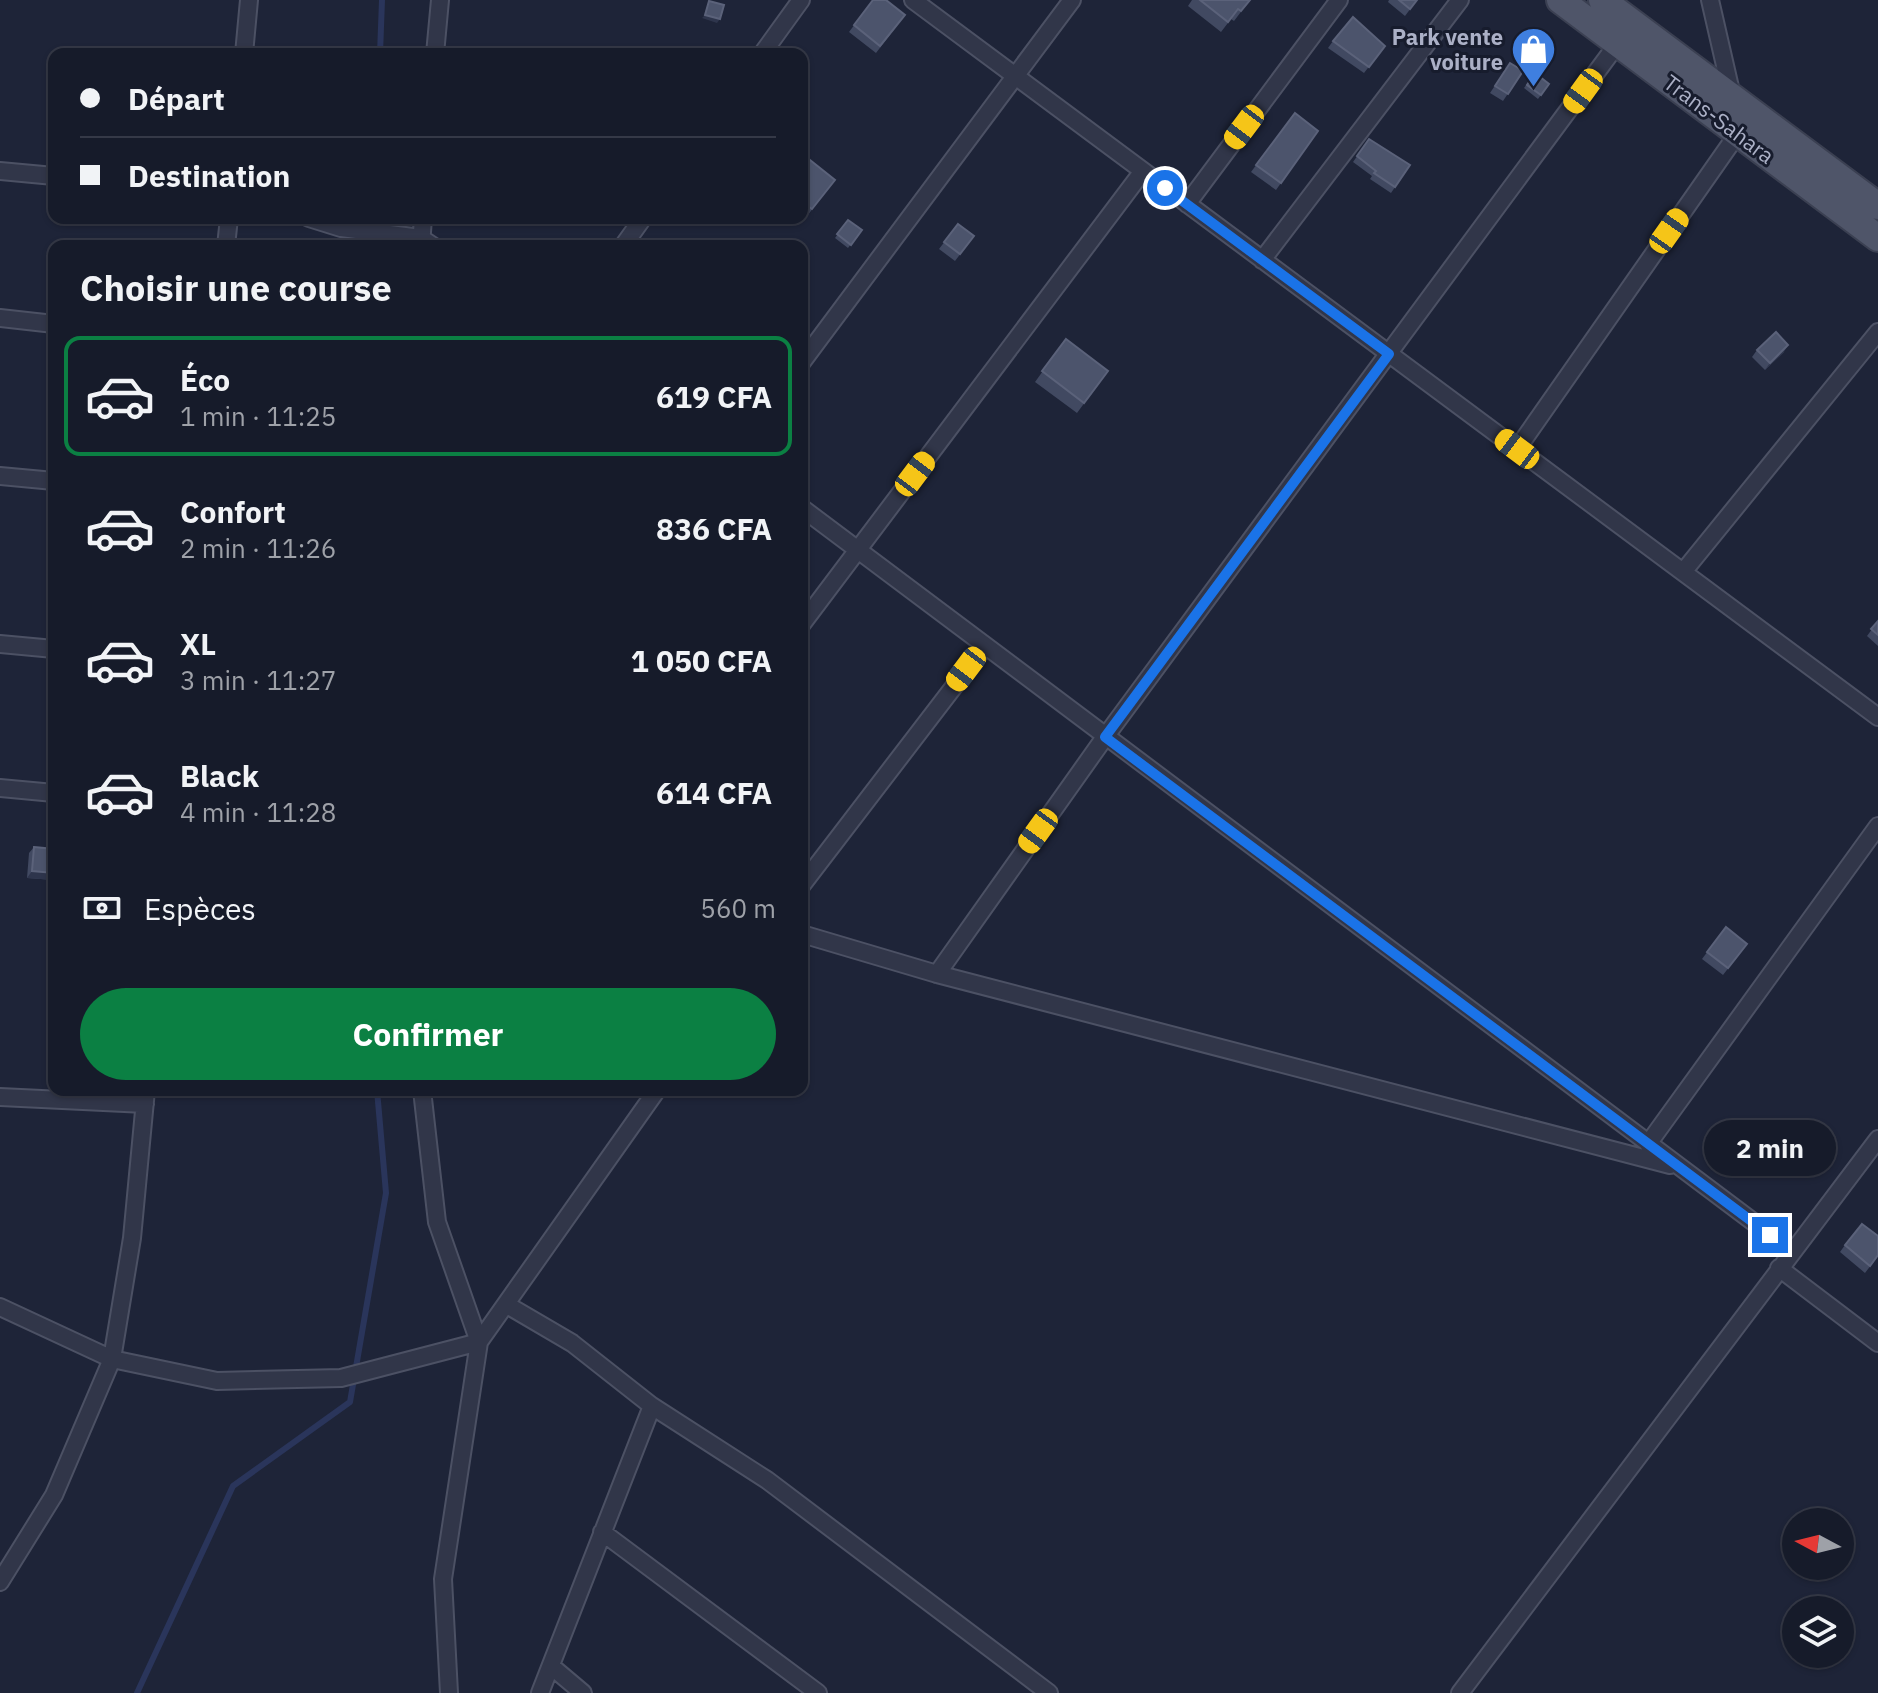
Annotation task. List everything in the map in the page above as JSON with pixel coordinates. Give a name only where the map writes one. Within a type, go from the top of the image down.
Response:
[{"type":"main road","name":"Trans-Sahara","points":[[1560,0],[1878,238]]},
{"type":"main road","name":"Trans-Sahara","points":[[1602,0],[1878,206]]},
{"type":"street","points":[[245,48],[249,0]]},
{"type":"street","points":[[436,48],[440,0]]},
{"type":"street","points":[[766,48],[801,0]]},
{"type":"street","points":[[913,0],[1878,717]]},
{"type":"street","points":[[808,354],[1072,0]]},
{"type":"street","points":[[1187,204],[1339,0]]},
{"type":"street","points":[[1262,260],[1460,0]]},
{"type":"street","points":[[1710,0],[1732,96]]},
{"type":"street","points":[[937,974],[1105,737],[1618,43]]},
{"type":"street","points":[[1517,449],[1736,133],[1754,112]]},
{"type":"street","points":[[0,171],[48,175]]},
{"type":"street","points":[[808,616],[1143,171]]},
{"type":"street","points":[[328,224],[408,240]]},
{"type":"street","points":[[0,318],[48,323]]},
{"type":"street","points":[[1683,572],[1878,332]]},
{"type":"street","points":[[0,476],[48,480]]},
{"type":"street","points":[[808,512],[1792,1251]]},
{"type":"street","points":[[0,644],[48,648]]},
{"type":"street","points":[[808,877],[985,646]]},
{"type":"street","points":[[0,788],[48,792]]},
{"type":"street","points":[[1648,1144],[1878,826]]},
{"type":"street","points":[[808,936],[937,974],[1681,1168]]},
{"type":"street","points":[[423,1096],[437,1222],[479,1342],[443,1579],[449,1693]]},
{"type":"street","points":[[0,1307],[112,1359],[217,1381],[341,1378],[479,1342],[653,1096]]},
{"type":"street","points":[[0,1097],[145,1097],[132,1238],[112,1359],[54,1495],[1,1580]]},
{"type":"street","points":[[1460,1693],[1878,1139]]},
{"type":"street","points":[[1779,1268],[1878,1343]]},
{"type":"street","points":[[507,1305],[572,1343],[652,1406],[767,1480],[1049,1693]]},
{"type":"street","points":[[540,1693],[652,1406]]},
{"type":"street","points":[[602,1532],[818,1693]]},
{"type":"street","points":[[551,1666],[583,1693]]},
{"type":"building","points":[[873,0],[886,0],[905,15],[880,46],[854,25]]},
{"type":"building","points":[[1200,0],[1250,0],[1228,22]]},
{"type":"building","points":[[1399,0],[1417,0],[1410,9]]},
{"type":"building","points":[[709,1],[724,5],[720,19],[705,15]]},
{"type":"building","points":[[1353,17],[1385,46],[1369,67],[1333,41]]},
{"type":"building","points":[[1510,63],[1523,71],[1508,94],[1495,86]]},
{"type":"building","points":[[1535,73],[1549,84],[1541,95],[1527,85]]},
{"type":"building","points":[[1295,113],[1318,131],[1281,183],[1256,165]]},
{"type":"building","points":[[1369,139],[1410,165],[1395,187],[1374,173],[1376,171],[1357,156]]},
{"type":"building","points":[[810,160],[835,180],[812,209],[808,206]]},
{"type":"building","points":[[848,220],[862,230],[851,245],[837,234]]},
{"type":"building","points":[[958,224],[974,236],[960,254],[944,242]]},
{"type":"building","points":[[1776,332],[1788,345],[1770,363],[1757,350]]},
{"type":"building","points":[[1066,339],[1108,371],[1084,403],[1042,371]]},
{"type":"building","points":[[1878,621],[1878,635],[1871,629]]},
{"type":"building","points":[[34,847],[48,848],[48,872],[32,871]]},
{"type":"building","points":[[1726,927],[1747,944],[1728,968],[1707,952]]},
{"type":"building","points":[[1862,1224],[1878,1236],[1878,1255],[1870,1266],[1845,1245]]},
{"type":"waterway","points":[[380,48],[382,0]]},
{"type":"waterway","points":[[371,240],[373,224]]},
{"type":"waterway","points":[[137,1693],[233,1486],[350,1402],[386,1193],[378,1096]]},
{"type":"place","name":"Park vente voiture","points":[[1534,89]]},
{"type":"route","points":[[1165,188],[1389,354],[1105,737],[1770,1235]]}]
